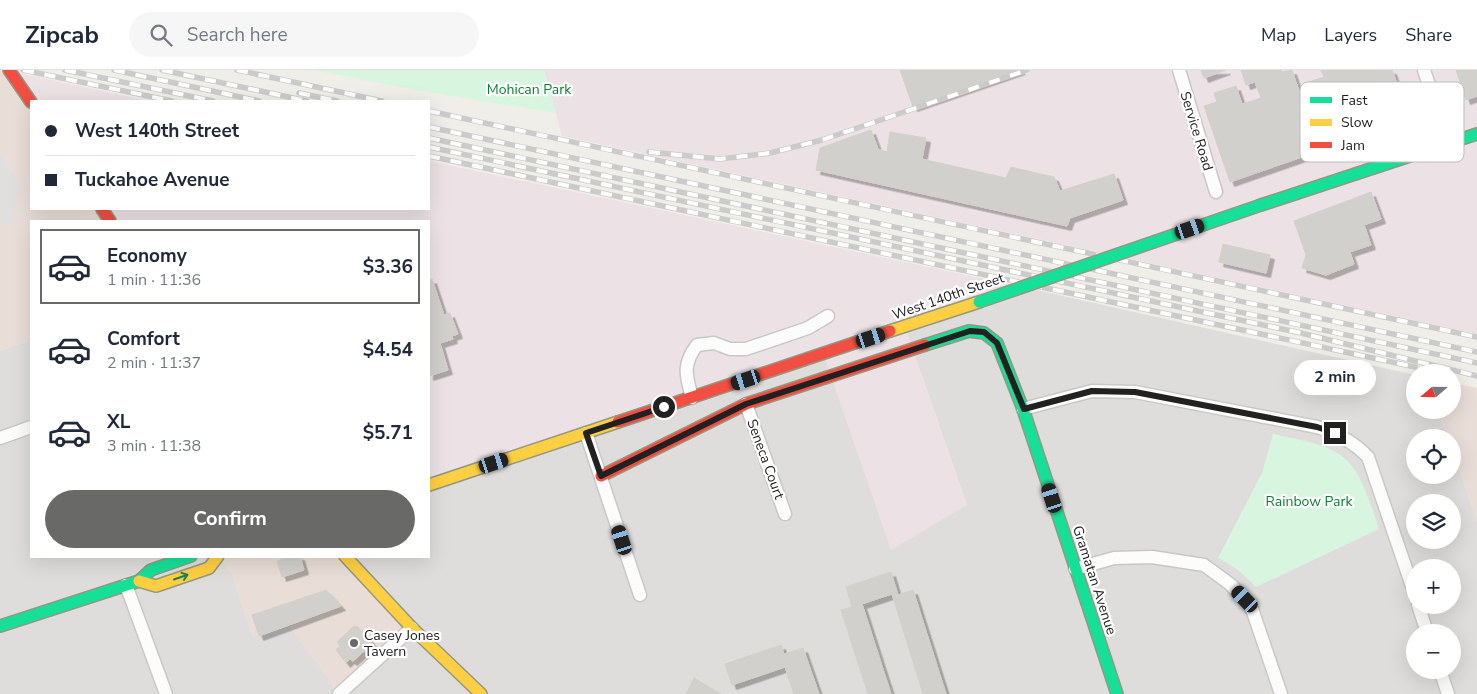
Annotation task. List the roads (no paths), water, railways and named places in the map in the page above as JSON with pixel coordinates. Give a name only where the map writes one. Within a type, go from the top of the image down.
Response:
[{"type":"main road","points":[[9,70],[28,98]]},
{"type":"main road","name":"West 140th Street","points":[[1464,138],[1477,134]]},
{"type":"main road","name":"West 140th Street","points":[[430,485],[979,302],[1389,162]]},
{"type":"main road","name":"Gramatan Avenue","points":[[601,476],[746,404],[970,331],[984,332],[997,343],[1024,409],[1117,694]]},
{"type":"main road","points":[[0,626],[139,581],[152,570],[185,558]]},
{"type":"main road","points":[[139,581],[156,586],[209,568],[216,558]]},
{"type":"main road","points":[[347,558],[412,628],[481,694]]},
{"type":"street","name":"Service Road","points":[[1179,70],[1216,192]]},
{"type":"street","points":[[1424,70],[1428,82]]},
{"type":"street","points":[[692,398],[685,370],[690,354],[697,345],[714,343],[730,349],[746,350],[808,328],[828,316]]},
{"type":"street","points":[[1024,409],[1092,391],[1135,392],[1317,427],[1335,433],[1361,450],[1368,457],[1406,569]]},
{"type":"street","name":"Seneca Court","points":[[746,404],[785,514]]},
{"type":"street","points":[[0,438],[30,426]]},
{"type":"street","points":[[586,433],[640,595]]},
{"type":"street","points":[[1075,569],[1114,558],[1152,557],[1204,565],[1230,584],[1251,606],[1281,694]]},
{"type":"street","points":[[126,585],[166,694]]},
{"type":"street","points":[[339,694],[412,628]]},
{"type":"street","points":[[1443,679],[1448,694]]},
{"type":"railway","points":[[23,70],[167,100]]},
{"type":"railway","points":[[65,70],[208,100]]},
{"type":"railway","points":[[114,70],[254,100]]},
{"type":"railway","points":[[162,70],[302,100]]},
{"type":"railway","points":[[237,70],[377,100]]},
{"type":"railway","points":[[649,152],[720,159],[770,153],[822,140],[1027,70]]},
{"type":"railway","points":[[299,93],[332,100]]},
{"type":"railway","points":[[430,111],[1477,337]]},
{"type":"railway","points":[[430,127],[1477,352]]},
{"type":"railway","points":[[430,138],[1477,363]]},
{"type":"railway","points":[[430,147],[1301,333],[1477,376]]},
{"type":"railway","points":[[430,156],[1406,365]]},
{"type":"place","name":"Casey Jones Tavern","points":[[354,643]]},
{"type":"park label","name":"Mohican Park","points":[[529,89]]},
{"type":"park label","name":"Rainbow Park","points":[[1309,501]]}]
